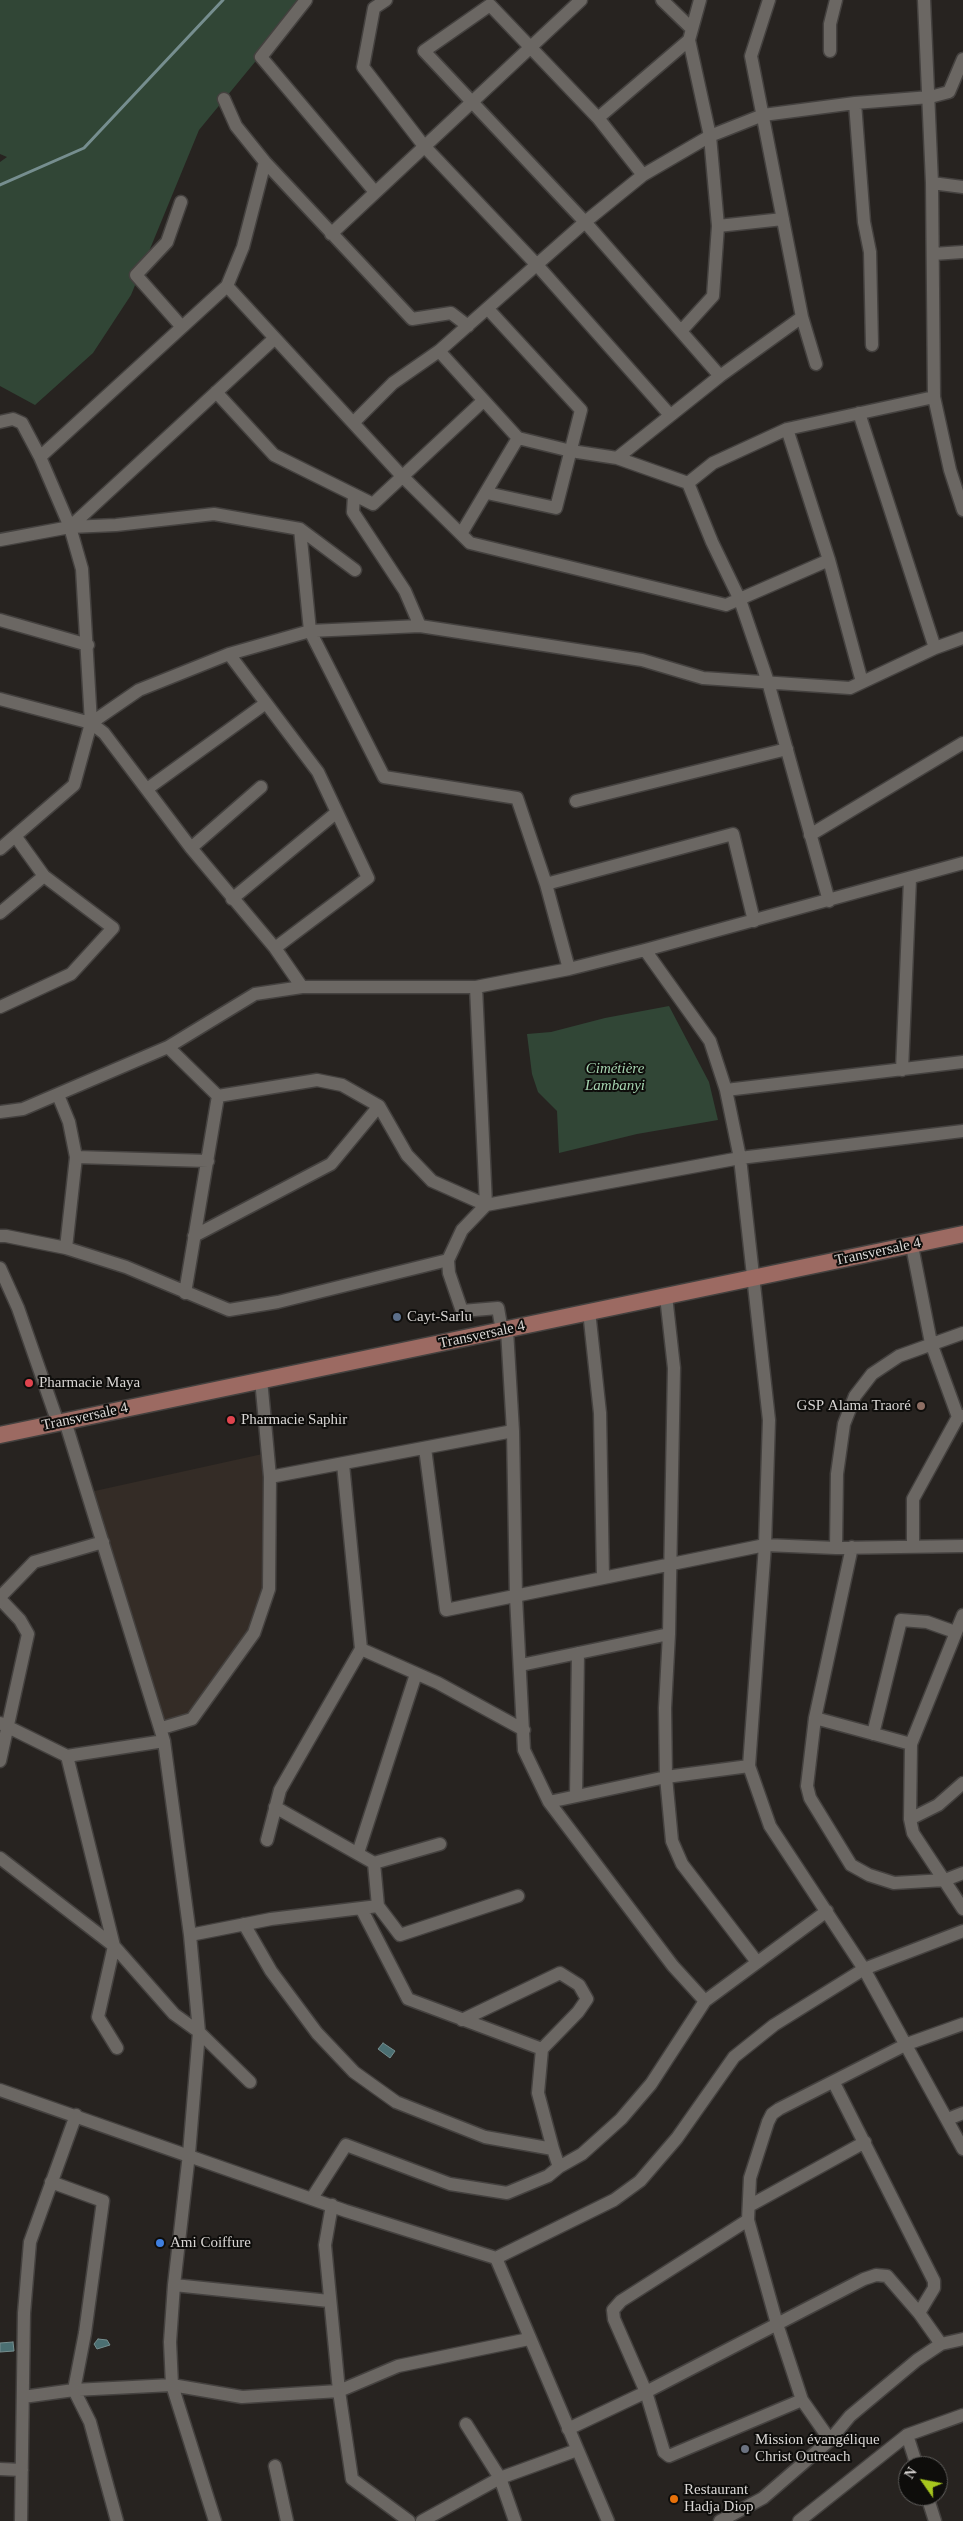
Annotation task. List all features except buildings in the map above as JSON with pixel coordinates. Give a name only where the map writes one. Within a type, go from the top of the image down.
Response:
[{"type":"main road","name":"Transversale 4","points":[[0,1435],[963,1234]]},
{"type":"street","points":[[306,0],[261,57],[375,192]]},
{"type":"street","points":[[386,0],[374,8],[363,68],[424,146],[537,265],[670,415]]},
{"type":"street","points":[[330,234],[581,0]]},
{"type":"street","points":[[662,0],[690,34]]},
{"type":"street","points":[[682,330],[713,296],[718,226],[710,136],[690,34],[700,0]]},
{"type":"street","points":[[769,0],[751,56],[802,317],[816,364]]},
{"type":"street","points":[[830,50],[830,24],[836,0]]},
{"type":"street","points":[[924,0],[930,97],[934,254],[934,397],[950,470],[963,510]]},
{"type":"street","points":[[643,175],[598,118],[490,5],[424,51],[585,222],[682,330],[720,376]]},
{"type":"street","points":[[598,118],[690,34]]},
{"type":"street","points":[[354,422],[393,383],[439,351],[585,222],[643,175],[710,136],[763,115],[855,103],[930,97],[949,92],[963,59]]},
{"type":"street","points":[[224,99],[236,126],[264,162],[412,319],[451,313],[468,326]]},
{"type":"street","points":[[855,103],[864,222],[870,252],[872,346]]},
{"type":"street","points":[[40,457],[226,286],[244,246],[264,162]]},
{"type":"street","points":[[932,183],[963,187]]},
{"type":"street","points":[[181,202],[167,242],[136,275],[182,327]]},
{"type":"street","points":[[718,226],[783,219]]},
{"type":"street","points":[[934,254],[963,252]]},
{"type":"street","points":[[226,286],[354,422],[401,475],[470,544],[726,605],[829,560]]},
{"type":"street","points":[[487,493],[556,508],[581,410],[488,309]]},
{"type":"street","points":[[617,458],[720,376],[802,317]]},
{"type":"street","points":[[70,527],[275,338]]},
{"type":"street","points":[[439,351],[518,438],[571,451],[617,458],[688,483],[712,542],[740,600],[768,682],[829,901]]},
{"type":"street","points":[[216,392],[274,455],[373,504],[401,475],[483,401]]},
{"type":"street","points":[[688,483],[714,463],[787,429],[934,397]]},
{"type":"street","points":[[859,413],[935,648]]},
{"type":"street","points":[[0,422],[13,419],[22,423],[40,457],[70,527],[82,569],[92,722],[74,785],[0,849]]},
{"type":"street","points":[[787,429],[829,560],[862,682]]},
{"type":"street","points":[[461,534],[518,438]]},
{"type":"street","points":[[354,495],[353,512],[405,591],[420,626]]},
{"type":"street","points":[[0,540],[70,527],[116,525],[214,514],[300,529],[355,570]]},
{"type":"street","points":[[300,529],[310,631],[384,777],[517,798],[546,884],[569,969]]},
{"type":"street","points":[[0,620],[88,645]]},
{"type":"street","points":[[92,722],[139,690],[229,654],[310,631],[420,626],[642,660],[703,678],[850,688],[935,648],[963,638]]},
{"type":"street","points":[[229,654],[318,772],[368,878],[275,948]]},
{"type":"street","points":[[0,699],[92,722],[104,733],[191,848],[275,948],[302,987]]},
{"type":"street","points":[[147,789],[266,703]]},
{"type":"street","points":[[810,835],[963,743]]},
{"type":"street","points":[[576,800],[787,749]]},
{"type":"street","points":[[191,848],[261,787]]},
{"type":"street","points":[[232,899],[337,812]]},
{"type":"street","points":[[546,884],[733,834],[754,921]]},
{"type":"street","points":[[0,1007],[71,974],[113,928],[44,876],[16,837]]},
{"type":"street","points":[[0,1112],[23,1109],[168,1047],[255,994],[302,987],[476,988],[569,969],[645,950],[963,863]]},
{"type":"street","points":[[0,913],[44,876]]},
{"type":"street","points":[[902,1070],[910,879]]},
{"type":"street","points":[[645,950],[710,1041],[726,1090],[740,1158],[769,1420],[765,1545],[755,1660],[749,1766],[770,1826],[864,1969],[963,2149]]},
{"type":"street","points":[[476,988],[486,1205],[462,1230],[448,1260],[449,1273],[462,1311],[498,1308],[504,1331],[513,1431],[516,1597],[524,1750],[548,1802],[673,1966],[705,2001]]},
{"type":"street","points":[[168,1047],[218,1096]]},
{"type":"street","points":[[726,1090],[963,1062]]},
{"type":"street","points":[[218,1096],[317,1080],[342,1085],[379,1106],[407,1155],[432,1181],[486,1205],[740,1158],[963,1131]]},
{"type":"street","points":[[58,1095],[69,1122],[76,1157],[66,1248]]},
{"type":"street","points":[[185,1293],[218,1096]]},
{"type":"street","points":[[194,1236],[331,1164],[379,1106]]},
{"type":"street","points":[[76,1157],[208,1161]]},
{"type":"street","points":[[0,1236],[66,1248],[126,1267],[229,1310],[278,1302],[448,1260]]},
{"type":"street","points":[[912,1246],[931,1343],[960,1416],[913,1498],[913,1546]]},
{"type":"street","points":[[0,1268],[18,1308],[62,1422],[103,1542],[163,1734],[190,1935],[199,2032],[189,2154],[174,2285],[170,2342],[172,2385],[215,2521]]},
{"type":"street","points":[[666,1296],[674,1368],[671,1566],[665,1708],[666,1777],[672,1841],[682,1864],[758,1962]]},
{"type":"street","points":[[589,1311],[600,1413],[603,1578]]},
{"type":"street","points":[[836,1548],[837,1474],[844,1424],[856,1396],[872,1374],[899,1356],[963,1332]]},
{"type":"street","points":[[4,1725],[67,1756],[163,1734],[192,1719],[254,1633],[269,1589],[270,1477],[261,1379]]},
{"type":"street","points":[[270,1477],[513,1431]]},
{"type":"street","points":[[425,1448],[446,1610],[671,1566],[765,1545],[836,1548],[963,1546]]},
{"type":"street","points":[[267,1840],[280,1790],[361,1649],[343,1464]]},
{"type":"street","points":[[0,1761],[4,1725],[28,1634],[20,1620],[0,1598],[34,1562],[103,1542]]},
{"type":"street","points":[[852,1547],[815,1718],[808,1786],[810,1798],[851,1865],[869,1875],[894,1883],[945,1880],[963,1873]]},
{"type":"street","points":[[963,1615],[911,1744],[910,1820],[912,1833],[963,1909]]},
{"type":"street","points":[[873,1734],[902,1620],[927,1622],[958,1631]]},
{"type":"street","points":[[521,1665],[669,1634]]},
{"type":"street","points":[[361,1649],[416,1674],[524,1730]]},
{"type":"street","points":[[576,1796],[578,1653]]},
{"type":"street","points":[[358,1854],[416,1674]]},
{"type":"street","points":[[815,1718],[911,1744]]},
{"type":"street","points":[[67,1756],[114,1946],[98,2017],[116,2048]]},
{"type":"street","points":[[548,1802],[666,1777],[749,1766]]},
{"type":"street","points":[[910,1820],[938,1805],[963,1783]]},
{"type":"street","points":[[275,1807],[374,1863],[440,1844]]},
{"type":"street","points":[[0,1858],[114,1946],[174,2014],[199,2032],[250,2082]]},
{"type":"street","points":[[374,1863],[378,1906],[400,1935],[518,1896]]},
{"type":"street","points":[[190,1935],[270,1919],[378,1906]]},
{"type":"street","points":[[361,1908],[408,1999],[542,2049]]},
{"type":"street","points":[[312,2198],[346,2145],[450,2184],[507,2194],[548,2176],[559,2167],[582,2154],[621,2119],[651,2084],[705,2001],[827,1911]]},
{"type":"street","points":[[244,1924],[271,1971],[317,2033],[354,2072],[396,2102],[484,2136],[553,2149]]},
{"type":"street","points":[[0,2090],[332,2205],[496,2258],[614,2200],[640,2181],[677,2138],[734,2057],[774,2024],[864,1969],[963,1932]]},
{"type":"street","points":[[462,2020],[560,1973],[579,1985],[587,1999],[578,2012],[542,2049],[538,2093],[559,2167]]},
{"type":"street","points":[[830,2440],[802,2400],[777,2324],[748,2220],[750,2178],[772,2114],[906,2044],[963,2024]]},
{"type":"street","points":[[834,2083],[934,2280],[934,2288],[919,2314]]},
{"type":"street","points":[[948,2119],[963,2113]]},
{"type":"street","points":[[21,2521],[24,2313],[30,2242],[76,2115]]},
{"type":"street","points":[[749,2206],[865,2142]]},
{"type":"street","points":[[51,2182],[103,2201],[85,2333],[74,2390],[90,2422],[117,2521]]},
{"type":"street","points":[[332,2205],[325,2245],[329,2301],[339,2391],[352,2479],[409,2521]]},
{"type":"street","points":[[748,2220],[621,2301],[613,2310],[614,2319],[646,2392],[664,2452],[669,2456],[802,2400]]},
{"type":"street","points":[[496,2258],[608,2521]]},
{"type":"street","points":[[568,2429],[646,2392],[864,2279],[876,2275],[887,2276],[941,2344]]},
{"type":"street","points":[[174,2285],[329,2301]]},
{"type":"street","points":[[23,2396],[74,2390],[172,2385],[242,2397],[339,2391],[398,2366],[529,2339]]},
{"type":"street","points":[[720,2521],[763,2498],[830,2440],[850,2416],[917,2360],[941,2344],[963,2339]]},
{"type":"street","points":[[799,2521],[907,2434],[963,2415]]},
{"type":"street","points":[[466,2424],[500,2478],[515,2521]]},
{"type":"street","points":[[907,2434],[914,2456]]},
{"type":"street","points":[[422,2521],[500,2478],[577,2450]]},
{"type":"street","points":[[274,2466],[287,2521]]},
{"type":"street","points":[[0,2469],[22,2470]]},
{"type":"street","points":[[930,2506],[935,2521]]},
{"type":"shaded area","points":[[267,1453],[268,1589],[249,1637],[191,1713],[157,1728],[81,1494]]},
{"type":"green space","points":[[0,0],[306,0],[199,130],[131,295],[93,353],[35,405],[0,386],[0,162],[7,157],[0,154]]},
{"type":"green space","name":"Cimétière Lambanyi","points":[[669,1006],[709,1082],[718,1120],[637,1134],[559,1153],[557,1111],[538,1092],[532,1074],[527,1034],[551,1032],[605,1018]]},
{"type":"water","points":[[383,2043],[395,2051],[390,2058],[378,2049]]},
{"type":"water","points":[[98,2339],[107,2340],[110,2345],[97,2349],[94,2344]]},
{"type":"water","points":[[13,2342],[14,2351],[0,2352],[0,2343]]},
{"type":"waterway","points":[[0,185],[84,148],[223,0]]},
{"type":"place","name":"Cayt-Sarlu","points":[[397,1317]]},
{"type":"place","name":"Pharmacie Maya","points":[[29,1383]]},
{"type":"place","name":"GSP Alama Traoré","points":[[921,1406]]},
{"type":"place","name":"Pharmacie Saphir","points":[[231,1420]]},
{"type":"place","name":"Ami Coiffure","points":[[160,2243]]},
{"type":"place","name":"Mission évangélique Christ Outreach","points":[[745,2449]]},
{"type":"place","name":"Restaurant Hadja Diop","points":[[674,2499]]}]
